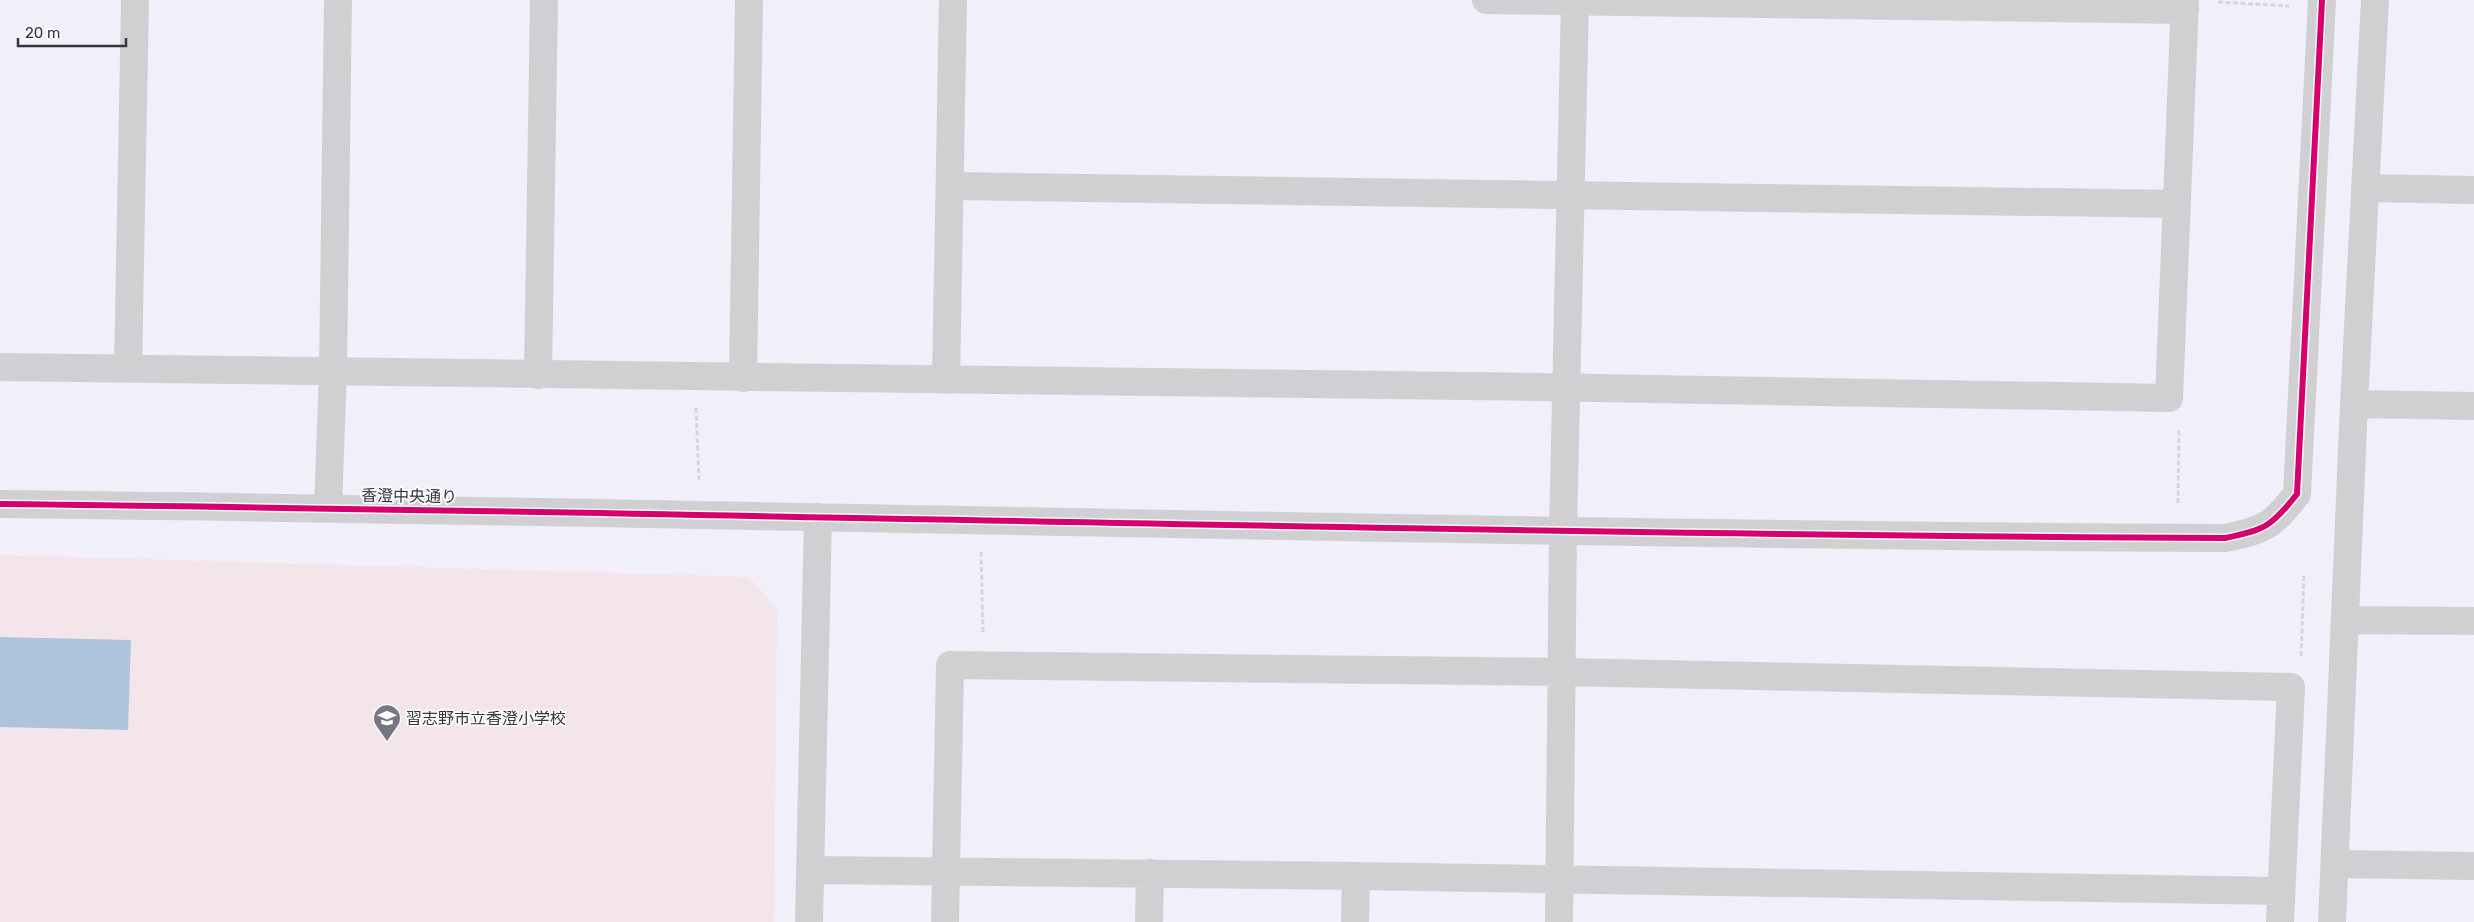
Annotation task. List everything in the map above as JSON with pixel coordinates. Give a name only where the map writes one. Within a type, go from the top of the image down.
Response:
[{"type":"street","points":[[128,368],[135,0]]},
{"type":"street","points":[[328,508],[333,372],[338,0]]},
{"type":"street","points":[[538,375],[544,0]]},
{"type":"street","points":[[743,378],[749,0]]},
{"type":"street","points":[[946,380],[953,0]]},
{"type":"street","points":[[0,367],[2169,398],[2185,5],[1486,0]]},
{"type":"street","name":"香澄中央通り","points":[[0,504],[328,508],[1563,531],[2225,538],[2253,532],[2277,519],[2297,494],[2322,0]]},
{"type":"street","points":[[2332,922],[2354,404],[2375,0]]},
{"type":"street","points":[[1559,922],[1563,531],[1572,197],[1574,1]]},
{"type":"street","points":[[950,186],[1572,197],[2177,204]]},
{"type":"street","points":[[2366,188],[2474,190]]},
{"type":"street","points":[[2354,404],[2474,406]]},
{"type":"street","points":[[809,922],[818,518]]},
{"type":"street","points":[[2346,620],[2474,621]]},
{"type":"street","points":[[945,922],[950,665],[1562,672],[2291,687],[2280,922]]},
{"type":"street","points":[[2335,864],[2474,866]]},
{"type":"street","points":[[810,870],[946,870],[2281,891]]},
{"type":"street","points":[[1149,922],[1150,873]]},
{"type":"street","points":[[1355,922],[1356,876]]},
{"type":"path","points":[[2185,5],[2294,6]]},
{"type":"path","points":[[695,377],[699,480]]},
{"type":"path","points":[[2169,398],[2179,416],[2178,503]]},
{"type":"path","points":[[981,547],[984,665]]},
{"type":"path","points":[[2291,687],[2301,664],[2304,574]]},
{"type":"shaded area","name":"習志野市立香澄小学校","points":[[0,555],[749,577],[777,610],[774,922],[0,922]]},
{"type":"water","points":[[0,637],[131,640],[128,730],[0,727]]},
{"type":"cycle path","points":[[0,504],[556,512],[1669,533],[2225,538],[2239,535],[2267,525],[2281,513],[2297,494],[2322,0]]},
{"type":"place","name":"習志野市立香澄小学校","points":[[387,742]]}]
